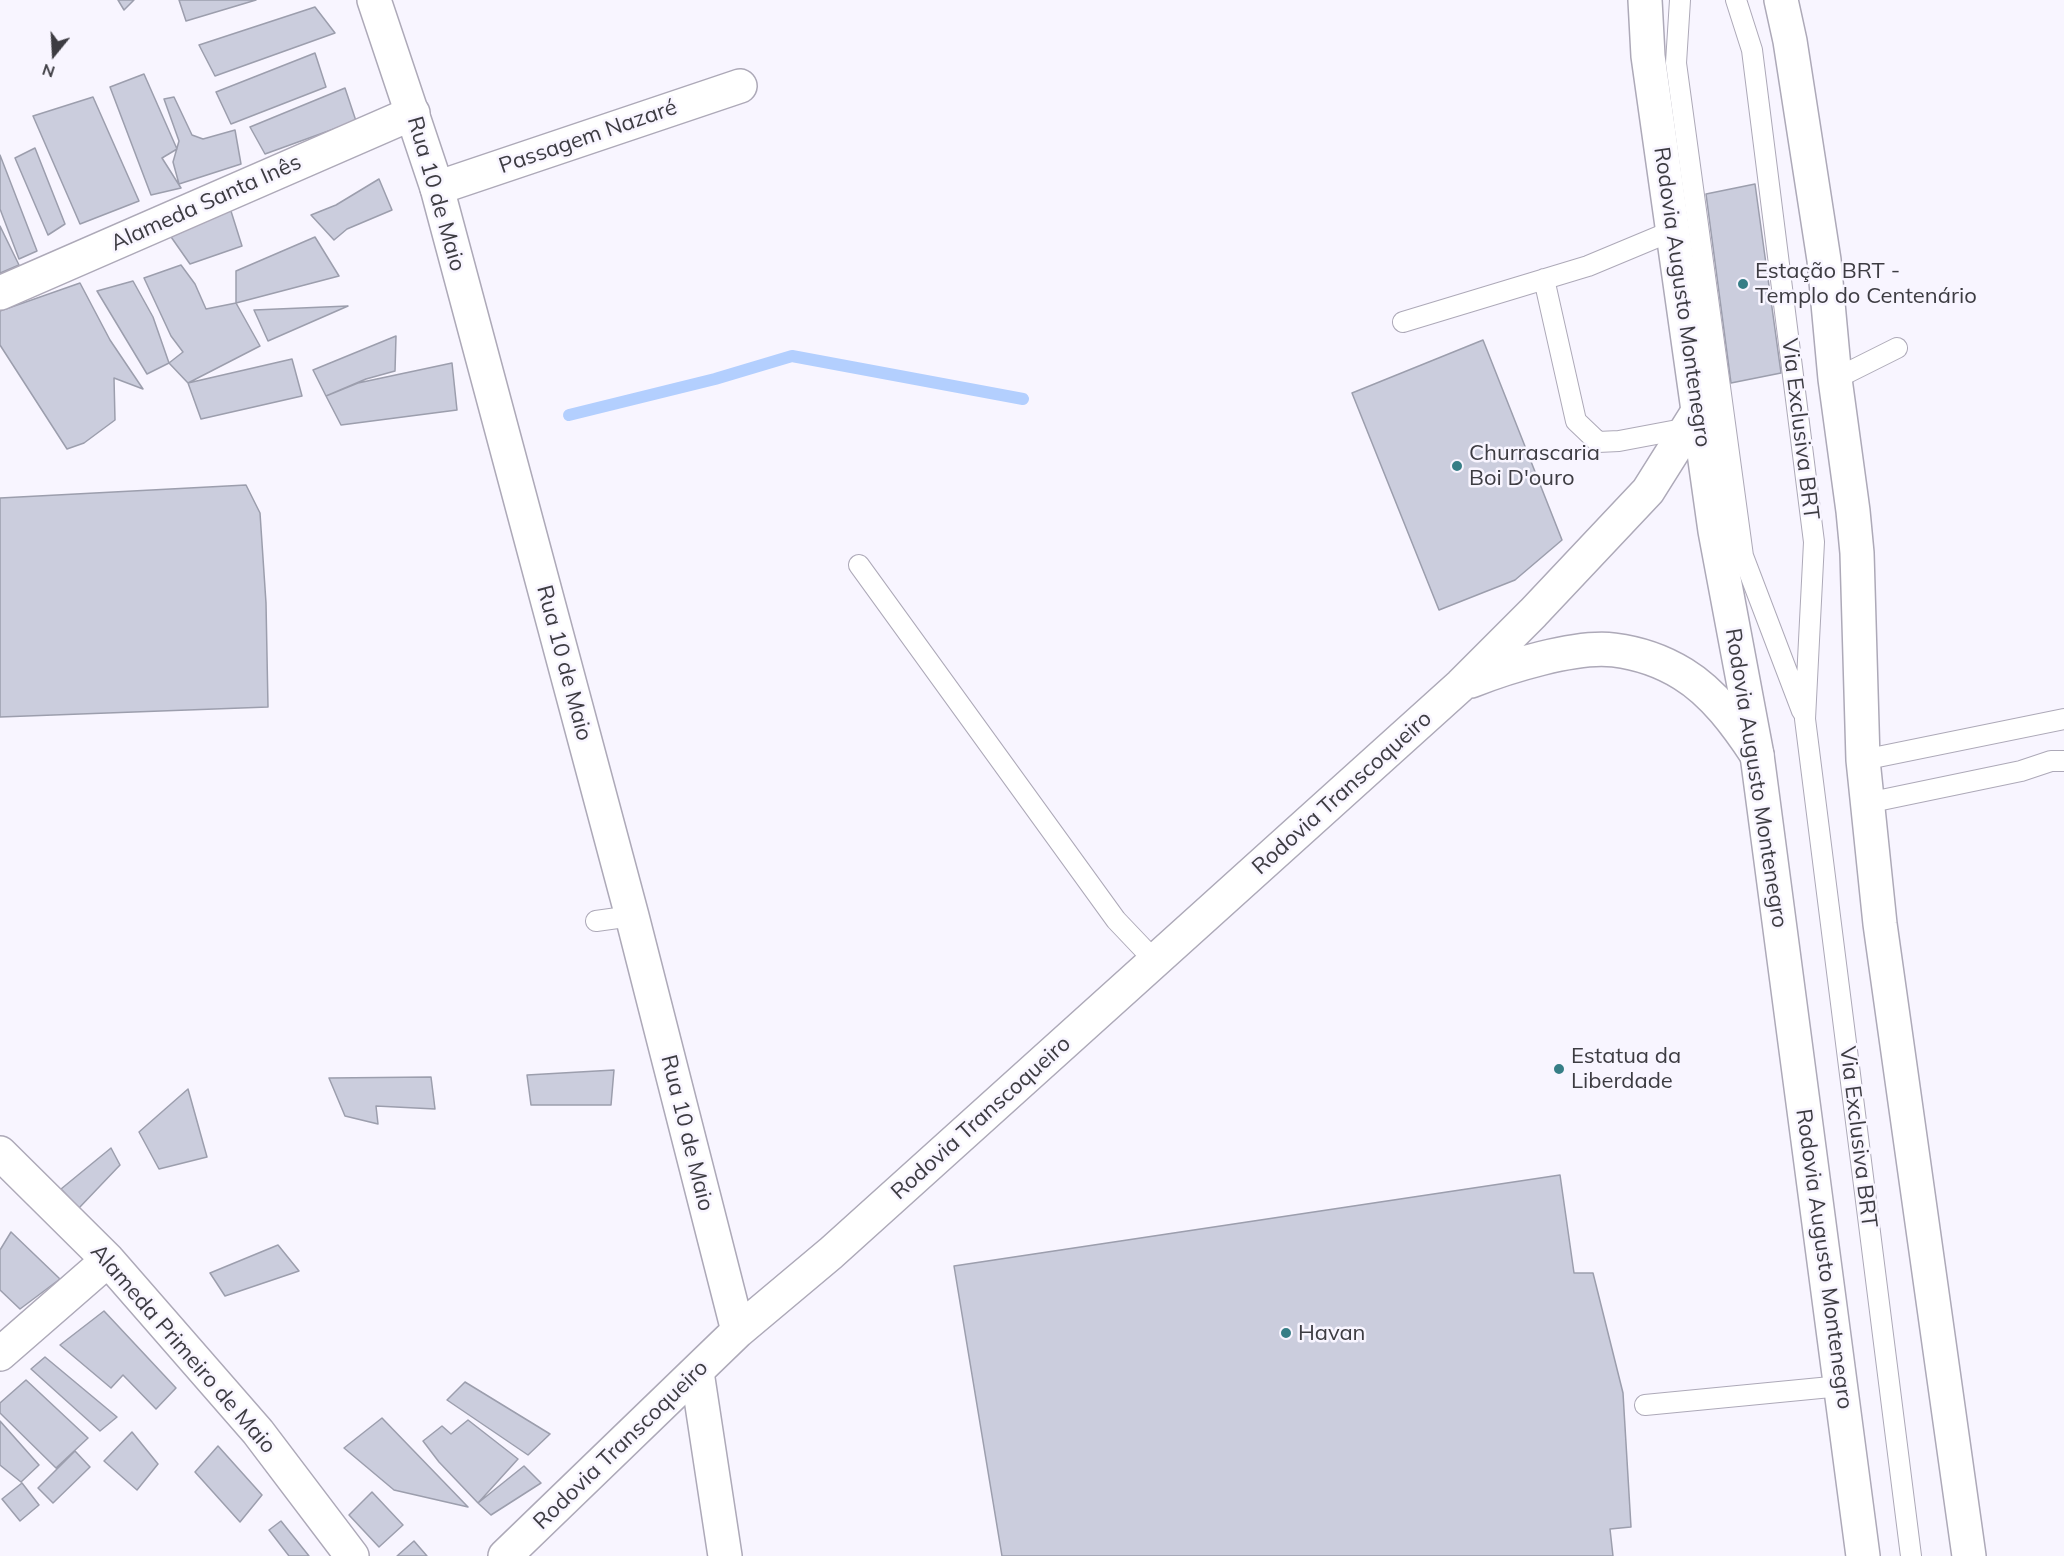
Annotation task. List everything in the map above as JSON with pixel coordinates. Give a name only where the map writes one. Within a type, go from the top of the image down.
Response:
[{"type":"main road","name":"Rua 10 de Maio","points":[[374,0],[436,188],[632,916],[738,1331]]},
{"type":"main road","name":"Rodovia Augusto Montenegro","points":[[1645,0],[1648,56],[1672,231],[1692,420],[1757,755],[1863,1556]]},
{"type":"main road","points":[[1781,0],[1791,41],[1824,260],[1835,379],[1857,553],[1863,760],[1880,924],[1969,1556]]},
{"type":"main road","name":"Passagem Nazaré","points":[[436,188],[740,86]]},
{"type":"main road","name":"Alameda Santa Inês","points":[[0,293],[412,113]]},
{"type":"main road","name":"Rodovia Transcoqueiro","points":[[512,1553],[738,1331],[831,1253],[1461,685],[1648,491],[1692,420]]},
{"type":"main road","name":"Rodovia Transcoqueiro","points":[[1461,685],[1499,670],[1578,652],[1612,650],[1654,659],[1684,674],[1702,689],[1739,728],[1757,755]]},
{"type":"main road","name":"Alameda Primeiro de Maio","points":[[0,1153],[108,1260],[258,1432],[352,1556]]},
{"type":"main road","points":[[0,1354],[108,1260]]},
{"type":"main road","points":[[697,1372],[725,1556]]},
{"type":"lane","name":"Via Exclusiva BRT","points":[[1680,0],[1676,63],[1743,556],[1805,719]]},
{"type":"lane","name":"Via Exclusiva BRT","points":[[1736,0],[1752,50],[1814,542],[1805,719],[1911,1556]]},
{"type":"lane","points":[[1403,322],[1588,266],[1672,231]]},
{"type":"lane","points":[[1544,279],[1576,421],[1598,442],[1619,441],[1692,420]]},
{"type":"lane","points":[[1835,379],[1897,348]]},
{"type":"lane","points":[[859,564],[1116,920],[1155,961]]},
{"type":"lane","points":[[1863,760],[2064,719]]},
{"type":"lane","points":[[1868,803],[2020,771],[2051,761],[2064,760]]},
{"type":"lane","points":[[596,921],[632,916]]},
{"type":"lane","points":[[1645,1405],[1841,1386]]},
{"type":"building","points":[[118,0],[134,0],[124,10]]},
{"type":"building","points":[[179,0],[256,0],[186,21]]},
{"type":"building","points":[[315,7],[335,33],[215,76],[199,45]]},
{"type":"building","points":[[315,53],[326,87],[231,124],[216,92]]},
{"type":"building","points":[[144,74],[177,149],[162,158],[181,188],[151,195],[110,87]]},
{"type":"building","points":[[345,88],[356,121],[265,154],[250,127]]},
{"type":"building","points":[[93,97],[139,201],[80,224],[33,116]]},
{"type":"building","points":[[174,97],[192,135],[203,139],[235,130],[241,164],[179,184],[173,162],[179,141],[164,99]]},
{"type":"building","points":[[35,148],[65,224],[48,235],[15,158]]},
{"type":"building","points":[[0,155],[37,251],[19,259],[0,209]]},
{"type":"building","points":[[379,179],[392,210],[347,229],[334,240],[311,215],[336,205]]},
{"type":"building","name":"Estação BRT - Templo do Centenário","points":[[1755,184],[1781,373],[1731,383],[1706,194]]},
{"type":"building","points":[[230,208],[242,246],[190,264],[169,234]]},
{"type":"building","points":[[0,226],[19,265],[0,273]]},
{"type":"building","points":[[315,237],[339,276],[236,303],[236,271]]},
{"type":"building","points":[[181,265],[195,284],[206,309],[236,303],[260,346],[188,383],[169,363],[183,352],[171,336],[144,278]]},
{"type":"building","points":[[133,281],[153,317],[169,363],[147,374],[97,291]]},
{"type":"building","points":[[80,283],[110,340],[143,389],[114,378],[115,420],[84,443],[67,449],[0,345],[0,311]]},
{"type":"building","points":[[348,306],[268,341],[254,310]]},
{"type":"building","points":[[396,336],[395,371],[366,379],[326,396],[313,370]]},
{"type":"building","name":"Churrascaria Boi D'ouro","points":[[1483,340],[1562,540],[1515,580],[1439,610],[1352,393]]},
{"type":"building","points":[[292,359],[302,396],[201,419],[188,383]]},
{"type":"building","points":[[452,363],[457,410],[341,425],[326,396],[358,383]]},
{"type":"building","points":[[246,485],[260,513],[266,603],[268,707],[0,717],[0,498]]},
{"type":"building","points":[[614,1070],[611,1105],[531,1105],[527,1075]]},
{"type":"building","points":[[431,1077],[435,1109],[376,1106],[378,1124],[345,1116],[329,1078]]},
{"type":"building","points":[[188,1089],[207,1157],[159,1169],[139,1132]]},
{"type":"building","points":[[111,1148],[120,1165],[79,1208],[61,1189]]},
{"type":"building","name":"Havan","points":[[1560,1175],[1574,1273],[1593,1273],[1623,1393],[1631,1527],[1610,1529],[1613,1556],[1002,1556],[954,1266]]},
{"type":"building","points":[[11,1232],[60,1279],[20,1309],[0,1290],[0,1250]]},
{"type":"building","points":[[278,1245],[299,1271],[225,1296],[210,1273]]},
{"type":"building","points":[[104,1311],[176,1388],[156,1409],[123,1375],[111,1388],[60,1345]]},
{"type":"building","points":[[45,1357],[117,1417],[100,1431],[31,1369]]},
{"type":"building","points":[[26,1380],[88,1438],[56,1468],[0,1413],[0,1403]]},
{"type":"building","points":[[465,1382],[550,1434],[528,1455],[447,1400]]},
{"type":"building","points":[[382,1418],[468,1507],[394,1490],[344,1448]]},
{"type":"building","points":[[468,1420],[518,1459],[478,1503],[439,1462],[423,1441],[442,1426],[451,1434]]},
{"type":"building","points":[[0,1421],[39,1465],[21,1482],[0,1465]]},
{"type":"building","points":[[132,1432],[158,1464],[137,1490],[104,1461]]},
{"type":"building","points":[[218,1446],[262,1495],[240,1522],[195,1472]]},
{"type":"building","points":[[75,1451],[90,1467],[53,1503],[38,1488]]},
{"type":"building","points":[[524,1466],[541,1483],[491,1515],[478,1503]]},
{"type":"building","points":[[22,1483],[39,1505],[20,1521],[2,1499]]},
{"type":"building","points":[[372,1492],[403,1525],[379,1547],[349,1515]]},
{"type":"building","points":[[281,1521],[309,1556],[289,1556],[269,1530]]},
{"type":"building","points":[[414,1541],[427,1556],[397,1556]]},
{"type":"waterway","points":[[569,415],[715,379],[792,356],[1023,399]]},
{"type":"place","name":"Estação BRT - Templo do Centenário","points":[[1743,284]]},
{"type":"place","name":"Churrascaria Boi D'ouro","points":[[1457,466]]},
{"type":"place","name":"Estatua da Liberdade","points":[[1559,1069]]},
{"type":"place","name":"Havan","points":[[1286,1333]]}]
